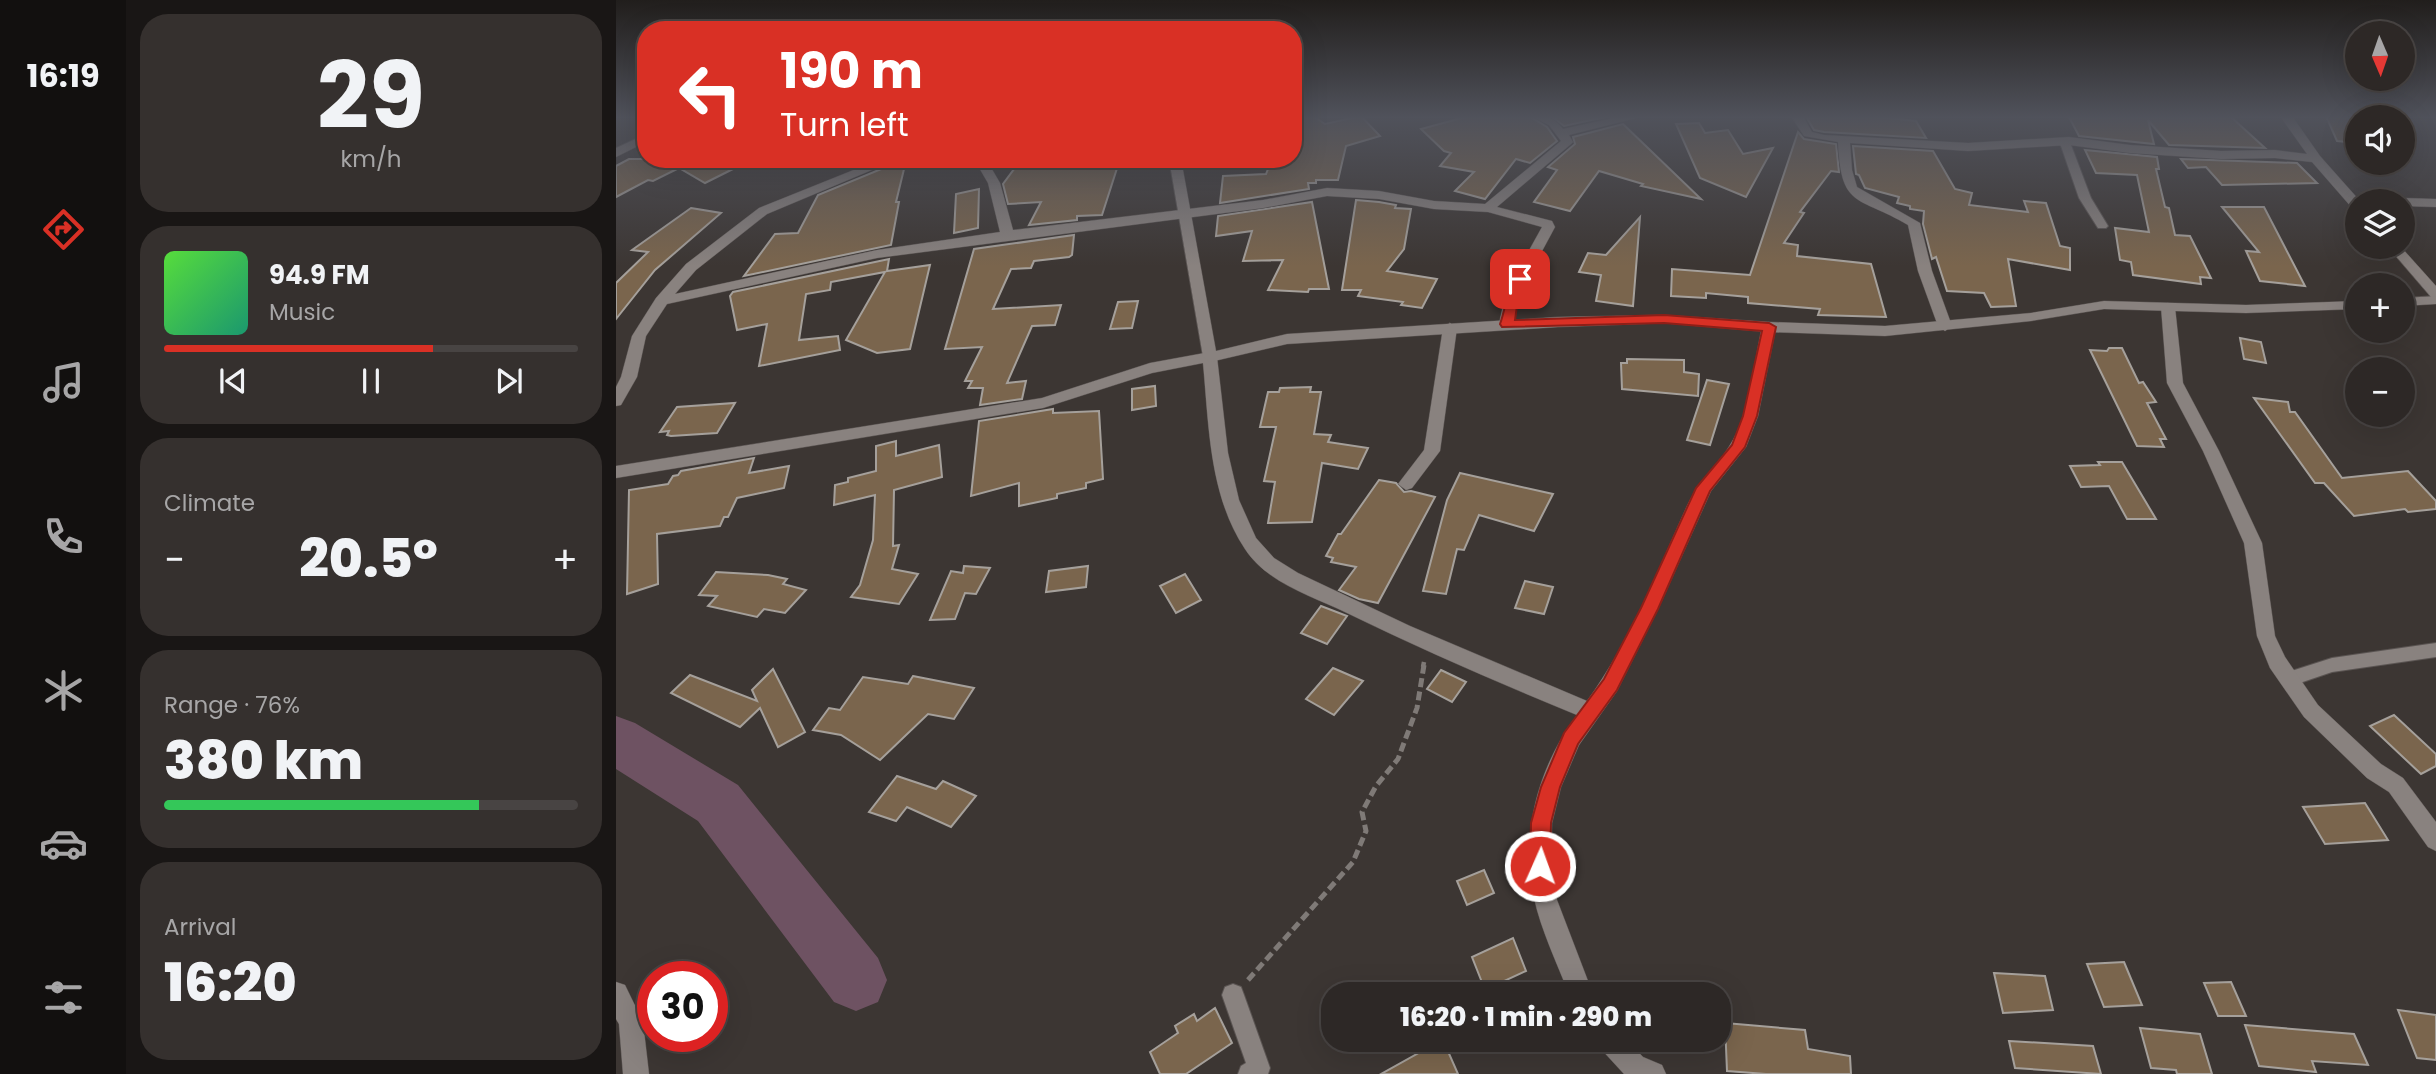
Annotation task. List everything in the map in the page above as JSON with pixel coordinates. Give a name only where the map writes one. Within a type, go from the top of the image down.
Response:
[{"type":"street","points":[[1488,208],[1538,166]]},
{"type":"street","points":[[1847,166],[1850,187],[1856,196],[1879,203],[1914,223],[1925,271],[1945,326]]},
{"type":"street","points":[[2322,166],[2345,192]]},
{"type":"street","points":[[616,401],[634,363],[639,336],[661,301],[691,267],[763,211],[870,168]]},
{"type":"street","points":[[985,168],[994,183],[1000,213],[1008,234]]},
{"type":"street","points":[[1176,168],[1210,358],[1228,491],[1248,542],[1258,555],[1290,576],[1427,644],[1590,711]]},
{"type":"street","points":[[661,301],[858,257],[1008,234],[1184,215],[1327,192],[1379,195],[1434,205],[1488,208],[1546,223],[1549,227],[1513,292],[1511,314],[1506,324]]},
{"type":"street","points":[[2415,202],[2436,203]]},
{"type":"street","points":[[2405,259],[2436,294]]},
{"type":"street","points":[[2415,301],[2436,300]]},
{"type":"street","points":[[616,472],[908,423],[1019,408],[1043,403],[1150,368],[1210,358],[1287,339],[1506,324],[1664,319],[1769,327],[1885,331],[2031,317],[2104,305],[2246,309],[2345,305]]},
{"type":"street","points":[[2168,307],[2175,383],[2242,515],[2253,543],[2266,636],[2288,679],[2312,711],[2374,771],[2396,785],[2436,840]]},
{"type":"street","points":[[1577,982],[1546,900],[1540,866],[1541,823],[1550,787],[1571,739],[1610,685],[1649,609],[1704,488],[1738,447],[1750,416],[1769,327]]},
{"type":"street","points":[[1406,484],[1432,452],[1450,328]]},
{"type":"street","points":[[616,994],[631,1022],[636,1074]]},
{"type":"street","points":[[1621,1052],[1634,1066],[1653,1074]]},
{"type":"lane","points":[[2074,166],[2085,198],[2102,226]]},
{"type":"lane","points":[[2288,679],[2332,665],[2436,650]]},
{"type":"lane","points":[[1233,995],[1259,1068],[1249,1074]]},
{"type":"path","points":[[1233,995],[1286,940],[1353,862],[1366,831],[1362,812],[1376,786],[1398,759],[1417,708],[1427,644]]},
{"type":"building","points":[[616,166],[679,168],[653,181],[648,180],[616,197]]},
{"type":"building","points":[[1341,166],[1338,180],[1316,180],[1316,183],[1308,183],[1309,189],[1220,203],[1223,176],[1266,174],[1268,168]]},
{"type":"building","points":[[1441,166],[1510,166],[1485,199],[1455,191],[1474,172]]},
{"type":"building","points":[[1667,166],[1701,199],[1641,186],[1643,184],[1599,171],[1570,211],[1534,202],[1557,170],[1548,167]]},
{"type":"building","points":[[1695,166],[1763,166],[1746,197],[1700,178]]},
{"type":"building","points":[[1787,166],[1838,166],[1839,172],[1831,171],[1800,212],[1804,213],[1784,243],[1798,245],[1797,256],[1871,264],[1886,317],[1818,315],[1820,309],[1748,303],[1748,297],[1706,293],[1706,298],[1671,296],[1672,269],[1750,275]]},
{"type":"building","points":[[1855,166],[1942,166],[1955,189],[1972,193],[1969,205],[2028,212],[2024,201],[2046,203],[2060,246],[2070,248],[2070,270],[2008,259],[2016,306],[1991,307],[1984,293],[1947,291],[1936,257],[1932,259],[1923,224],[1924,211],[1897,203],[1899,197],[1865,188],[1856,174]]},
{"type":"building","points":[[2093,166],[2159,166],[2159,169],[2156,169],[2165,207],[2169,208],[2175,235],[2190,236],[2211,278],[2200,277],[2201,284],[2133,275],[2131,262],[2120,260],[2115,228],[2149,232],[2137,175],[2096,173]]},
{"type":"building","points":[[2187,166],[2300,166],[2317,183],[2222,185],[2206,167]]},
{"type":"building","points":[[679,168],[735,168],[705,183]]},
{"type":"building","points":[[884,168],[904,168],[896,202],[899,202],[891,245],[744,276],[775,234],[798,233],[818,195]]},
{"type":"building","points":[[1015,168],[1117,168],[1102,215],[1077,216],[1077,220],[1029,225],[1041,202],[1008,204],[1003,184]]},
{"type":"building","points":[[979,189],[978,228],[954,233],[956,194]]},
{"type":"building","points":[[1356,200],[1411,209],[1404,249],[1387,271],[1437,279],[1422,308],[1401,305],[1403,302],[1358,296],[1361,290],[1342,290]]},
{"type":"building","points":[[1312,202],[1329,289],[1309,289],[1308,292],[1268,290],[1283,260],[1243,261],[1252,231],[1216,236],[1218,216]]},
{"type":"building","points":[[2222,207],[2264,207],[2305,286],[2260,281],[2246,251],[2259,252]]},
{"type":"building","points":[[691,208],[721,213],[655,270],[616,319],[616,283],[648,252],[632,250]]},
{"type":"building","points":[[1640,217],[1633,306],[1596,301],[1601,275],[1579,272],[1588,253],[1606,255]]},
{"type":"building","points":[[1074,235],[1072,255],[1069,257],[1034,261],[1031,268],[1011,269],[993,309],[1061,305],[1055,325],[1032,326],[1007,383],[1026,381],[1022,399],[980,405],[983,388],[968,388],[972,381],[965,381],[982,347],[945,349],[974,249]]},
{"type":"building","points":[[889,259],[887,271],[930,265],[910,349],[877,353],[846,340],[885,272],[831,282],[830,290],[806,294],[799,340],[838,336],[840,350],[759,366],[767,324],[737,330],[730,296],[733,292]]},
{"type":"building","points":[[1138,301],[1132,328],[1110,329],[1118,302]]},
{"type":"building","points":[[2240,338],[2261,342],[2266,363],[2244,359]]},
{"type":"building","points":[[2109,348],[2122,348],[2139,383],[2143,382],[2156,402],[2147,403],[2166,439],[2160,439],[2164,447],[2137,446],[2090,350],[2107,351]]},
{"type":"building","points":[[1627,359],[1684,360],[1684,372],[1699,374],[1698,396],[1622,389],[1621,363],[1627,363]]},
{"type":"building","points":[[1707,380],[1729,384],[1710,445],[1687,440]]},
{"type":"building","points":[[1155,386],[1156,406],[1132,410],[1132,389]]},
{"type":"building","points":[[1311,387],[1310,392],[1321,392],[1314,434],[1331,435],[1328,442],[1368,448],[1358,469],[1322,463],[1312,522],[1268,523],[1275,482],[1264,481],[1276,427],[1260,427],[1268,392],[1279,392],[1280,388]]},
{"type":"building","points":[[2254,398],[2288,402],[2290,412],[2295,412],[2342,478],[2408,471],[2436,501],[2436,509],[2408,512],[2405,509],[2354,516],[2324,483],[2315,483]]},
{"type":"building","points":[[735,403],[717,433],[671,436],[667,435],[669,431],[660,432],[677,407]]},
{"type":"building","points":[[1053,409],[1053,413],[1099,411],[1103,479],[1086,483],[1086,488],[1057,494],[1057,498],[1019,506],[1019,483],[971,496],[979,421]]},
{"type":"building","points":[[896,441],[896,456],[939,445],[942,477],[894,490],[893,546],[899,545],[892,569],[918,574],[899,604],[851,597],[860,585],[873,540],[875,495],[834,505],[835,485],[848,482],[848,478],[876,471],[876,446]]},
{"type":"building","points":[[754,458],[749,473],[789,466],[784,488],[737,498],[728,517],[724,517],[720,526],[657,534],[658,584],[627,594],[629,490],[668,484],[673,476],[681,471]]},
{"type":"building","points":[[2098,462],[2122,462],[2156,519],[2127,519],[2109,486],[2081,487],[2070,466],[2100,465]]},
{"type":"building","points":[[1460,473],[1553,494],[1534,531],[1479,515],[1464,550],[1457,549],[1446,594],[1423,591],[1447,500]]},
{"type":"building","points":[[1379,480],[1396,483],[1404,492],[1411,491],[1435,497],[1378,603],[1359,599],[1339,590],[1356,567],[1331,562],[1333,558],[1326,556],[1338,534],[1341,534]]},
{"type":"building","points":[[964,566],[990,568],[976,594],[965,593],[955,619],[930,620],[951,571],[963,573]]},
{"type":"building","points":[[1088,566],[1086,587],[1046,592],[1049,571]]},
{"type":"building","points":[[716,572],[768,575],[787,579],[783,584],[806,590],[785,613],[764,609],[757,617],[708,606],[717,596],[699,595]]},
{"type":"building","points":[[1185,574],[1201,600],[1176,613],[1160,586]]},
{"type":"building","points":[[1525,581],[1553,587],[1544,614],[1515,608]]},
{"type":"building","points":[[1321,606],[1347,616],[1327,644],[1301,633]]},
{"type":"building","points":[[1333,668],[1363,681],[1334,715],[1306,699]]},
{"type":"building","points":[[773,669],[805,732],[778,747],[760,708],[740,727],[671,693],[690,675],[757,701],[752,690]]},
{"type":"building","points":[[1441,670],[1466,682],[1452,702],[1427,689]]},
{"type":"building","points":[[913,676],[974,688],[954,719],[928,714],[880,760],[841,735],[813,730],[829,708],[840,710],[863,677],[908,684]]},
{"type":"building","points":[[2394,715],[2436,754],[2436,766],[2421,774],[2370,726]]},
{"type":"building","points":[[897,776],[936,789],[943,781],[976,796],[951,827],[907,807],[896,821],[869,812]]},
{"type":"building","points":[[2365,803],[2388,840],[2325,844],[2303,807]]},
{"type":"building","points":[[1484,870],[1494,893],[1467,905],[1457,881]]},
{"type":"building","points":[[1513,938],[1526,971],[1502,982],[1482,982],[1472,957]]},
{"type":"building","points":[[2124,962],[2142,1005],[2104,1007],[2087,964]]},
{"type":"building","points":[[1994,973],[2045,976],[2053,1010],[2003,1013]]},
{"type":"building","points":[[2231,982],[2246,1016],[2218,1016],[2204,983]]},
{"type":"building","points":[[1215,1008],[1232,1043],[1186,1074],[1160,1074],[1150,1052],[1178,1033],[1175,1026],[1194,1014],[1197,1021]]},
{"type":"building","points":[[2398,1010],[2436,1015],[2436,1060],[2417,1058]]},
{"type":"building","points":[[1731,1024],[1805,1030],[1808,1049],[1850,1056],[1851,1074],[1766,1074],[1727,1071],[1726,1052],[1731,1052]]},
{"type":"building","points":[[2245,1025],[2354,1034],[2368,1065],[2312,1061],[2316,1072],[2259,1066]]},
{"type":"building","points":[[2140,1028],[2200,1034],[2212,1074],[2177,1074],[2176,1070],[2151,1068]]},
{"type":"building","points":[[2009,1041],[2093,1046],[2101,1074],[2015,1068]]},
{"type":"building","points":[[1420,1052],[1448,1052],[1458,1074],[1381,1074]]},
{"type":"waterway","points":[[616,740],[718,803],[856,980]]},
{"type":"route","points":[[1520,279],[1513,292],[1511,314],[1506,324],[1664,319],[1769,327],[1750,416],[1738,447],[1704,488],[1649,609],[1610,685],[1571,739],[1550,787],[1541,823],[1540,866]]}]
